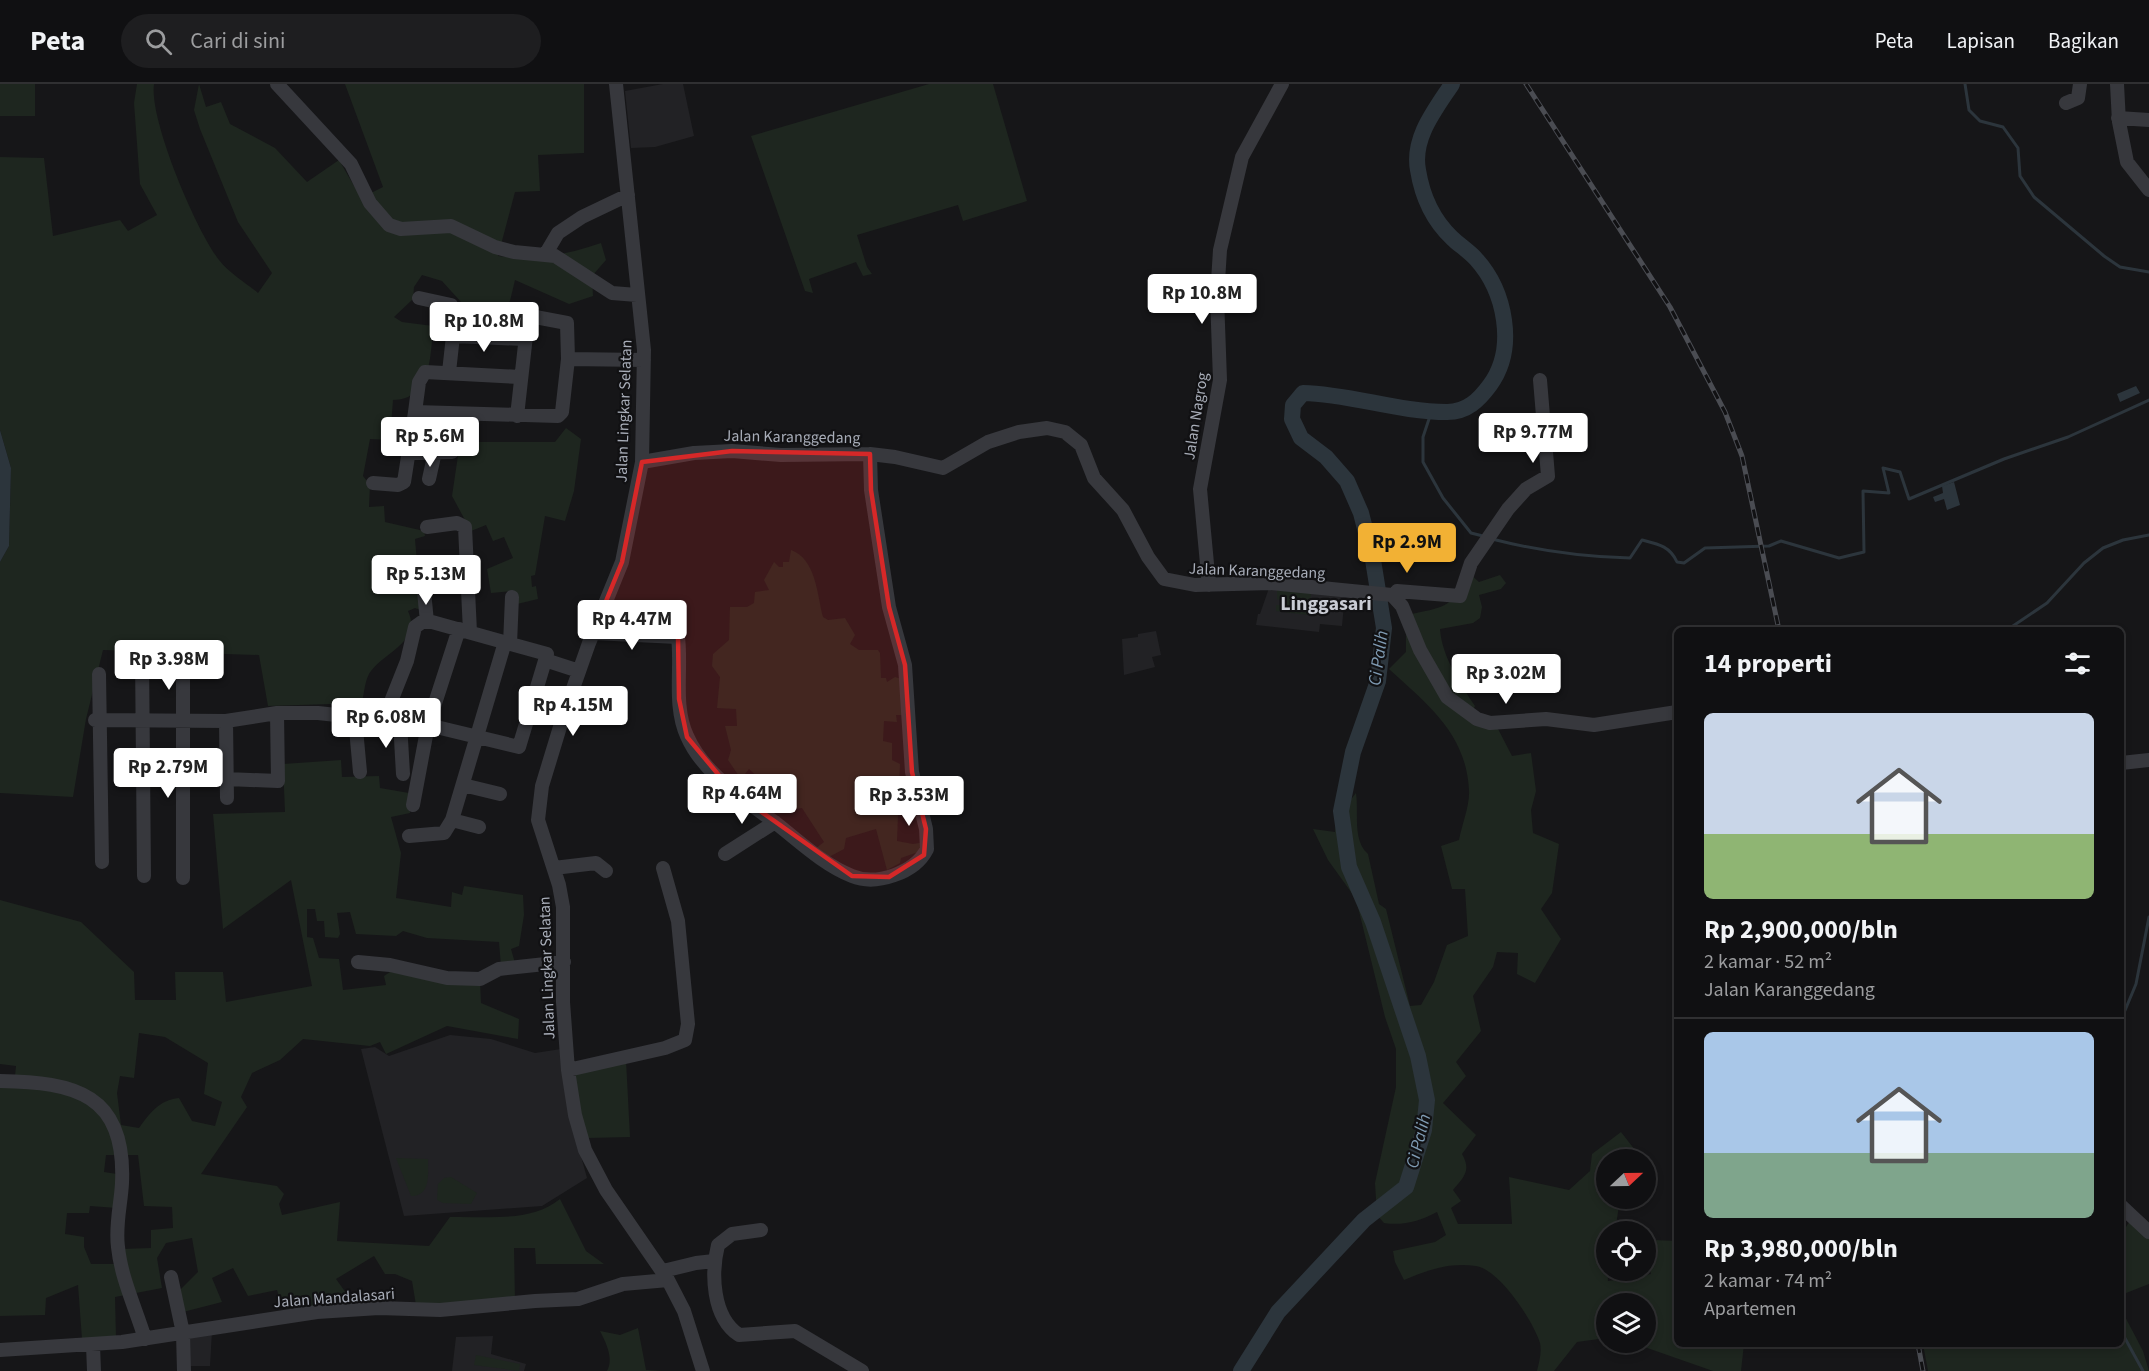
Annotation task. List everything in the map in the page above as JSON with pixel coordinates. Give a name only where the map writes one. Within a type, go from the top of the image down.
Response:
[{"type":"street","points":[[277,84],[351,164],[370,203],[389,225],[401,229],[451,226],[495,247],[514,252],[555,256],[612,293],[637,295]]},
{"type":"street","name":"Jalan Lingkar Selatan","points":[[616,84],[644,360],[642,462],[622,562],[593,633],[560,726],[539,805],[540,830],[554,868],[563,907],[568,1070],[575,1115],[585,1150],[606,1190],[666,1275],[684,1311],[703,1371]]},
{"type":"street","name":"Jalan Nagrog","points":[[1209,585],[1200,489],[1220,380],[1217,297],[1220,250],[1242,157],[1282,84]]},
{"type":"street","points":[[2066,103],[2078,98],[2079,84]]},
{"type":"street","points":[[2118,84],[2118,118],[2127,162],[2149,190]]},
{"type":"street","points":[[2118,118],[2149,120]]},
{"type":"street","points":[[545,255],[558,233],[628,195]]},
{"type":"street","points":[[419,298],[451,305],[452,337],[448,372]]},
{"type":"street","points":[[415,412],[517,416],[560,416],[568,359],[566,322],[531,316],[525,339],[517,416]]},
{"type":"street","points":[[452,337],[462,335],[525,339]]},
{"type":"street","points":[[568,359],[644,360]]},
{"type":"street","points":[[374,483],[402,484],[416,396],[422,373],[430,370],[520,377]]},
{"type":"street","name":"Jalan Karanggedang","points":[[642,462],[694,453],[732,451],[781,455],[870,454],[943,468],[988,442],[1019,432],[1047,428],[1065,432],[1081,445],[1094,478],[1123,510],[1148,556],[1164,579],[1209,585],[1271,583],[1394,596],[1398,590],[1452,596],[1462,594],[1471,564],[1517,498],[1550,475],[1540,380]]},
{"type":"street","points":[[429,480],[435,452]]},
{"type":"street","points":[[408,453],[452,452]]},
{"type":"street","points":[[593,633],[678,637],[679,699],[687,737],[732,791],[817,855],[852,876],[865,879],[896,874],[915,863],[927,849],[926,829],[912,772],[905,665],[889,607],[871,490],[870,454]]},
{"type":"street","points":[[413,805],[428,725],[464,631],[468,562],[467,531],[463,525],[427,527]]},
{"type":"street","points":[[422,566],[468,562]]},
{"type":"street","points":[[424,591],[427,622]]},
{"type":"street","points":[[1394,596],[1447,697],[1477,719],[1490,723],[1546,719],[1594,724],[1674,712]]},
{"type":"street","points":[[409,836],[444,833],[453,820],[508,643],[512,597]]},
{"type":"street","points":[[98,720],[226,721],[276,713],[318,713],[355,718],[384,718],[428,725],[514,747],[522,744],[547,654],[427,622],[415,627],[407,661],[384,718]]},
{"type":"street","points":[[142,655],[144,876]]},
{"type":"street","points":[[545,660],[579,671]]},
{"type":"street","points":[[183,661],[185,720],[183,878]]},
{"type":"street","points":[[99,674],[102,862]]},
{"type":"street","points":[[227,779],[278,781],[276,713]]},
{"type":"street","points":[[355,718],[360,772]]},
{"type":"street","points":[[226,721],[227,798]]},
{"type":"street","points":[[400,722],[404,774]]},
{"type":"street","points":[[2124,763],[2149,760]]},
{"type":"street","points":[[463,785],[500,794]]},
{"type":"street","points":[[453,820],[479,826]]},
{"type":"street","points":[[725,854],[775,822]]},
{"type":"street","points":[[554,868],[596,863],[606,871]]},
{"type":"street","points":[[568,1070],[665,1048],[685,1040],[688,1024],[679,926],[663,868]]},
{"type":"street","points":[[358,962],[390,965],[447,978],[480,979],[499,969],[564,962]]},
{"type":"street","points":[[0,1081],[32,1082],[78,1092],[96,1101],[108,1113],[121,1153],[122,1179],[117,1246],[145,1339]]},
{"type":"street","points":[[2124,1208],[2142,1218],[2149,1232]]},
{"type":"street","points":[[762,1230],[732,1234],[718,1245],[712,1281],[715,1293],[734,1332],[746,1335],[795,1331],[862,1371]]},
{"type":"street","name":"Jalan Mandalasari","points":[[0,1350],[93,1345],[145,1339],[317,1312],[379,1308],[440,1310],[535,1300],[578,1299],[623,1284],[666,1275],[714,1261]]},
{"type":"street","points":[[171,1277],[183,1333],[184,1371]]},
{"type":"street","points":[[93,1345],[94,1371]]},
{"type":"highlighted area","points":[[732,451],[870,454],[871,490],[889,607],[905,665],[912,772],[926,829],[924,855],[889,877],[852,876],[732,791],[687,737],[679,699],[678,636],[593,633],[622,562],[642,462]]},
{"type":"shaded area","points":[[0,84],[35,84],[35,116],[0,116]]},
{"type":"shaded area","points":[[137,84],[154,84],[154,101],[166,148],[187,201],[209,245],[228,269],[258,293],[272,273],[238,222],[200,129],[194,110],[199,84],[206,107],[221,102],[230,124],[275,148],[307,182],[339,160],[361,198],[383,187],[345,84],[584,84],[584,153],[538,155],[540,191],[515,192],[498,256],[524,258],[550,256],[601,243],[606,260],[592,276],[593,296],[569,304],[515,280],[510,301],[498,315],[461,302],[442,281],[422,275],[414,287],[413,299],[394,317],[402,322],[433,326],[427,374],[415,392],[406,398],[393,400],[390,440],[370,439],[363,476],[370,485],[369,507],[384,506],[385,522],[424,531],[425,536],[415,539],[421,610],[415,608],[408,611],[411,621],[406,638],[369,674],[362,703],[268,706],[259,655],[103,650],[86,719],[73,797],[0,793],[0,562],[9,546],[11,468],[0,430],[0,157],[44,158],[53,236],[120,220],[128,231],[157,215],[140,184],[134,103]]},
{"type":"shaded area","points":[[663,84],[683,84],[694,136],[655,147],[631,148],[625,91]]},
{"type":"shaded area","points":[[929,84],[993,84],[1027,201],[963,221],[958,205],[857,235],[867,267],[872,274],[863,276],[856,262],[809,279],[813,293],[805,291],[751,136]]},
{"type":"shaded area","points":[[2136,386],[2140,393],[2120,402],[2117,394]]},
{"type":"shaded area","points":[[566,428],[581,439],[574,491],[565,521],[545,516],[535,575],[531,576],[532,587],[536,586],[538,599],[517,604],[513,591],[491,593],[487,569],[513,558],[504,537],[493,541],[486,525],[471,531],[452,496],[460,442],[555,442]]},
{"type":"shaded area","points":[[0,430],[11,468],[9,546],[0,562]]},
{"type":"shaded area","points":[[1954,482],[1960,505],[1947,510],[1944,499],[1935,502],[1933,497],[1943,493],[1942,486]]},
{"type":"shaded area","points":[[791,550],[806,561],[811,569],[823,617],[828,620],[845,618],[855,635],[850,644],[859,650],[878,650],[881,678],[886,678],[887,682],[895,677],[905,680],[906,715],[896,715],[897,722],[884,721],[883,741],[892,743],[892,760],[900,764],[897,841],[913,844],[925,842],[924,850],[901,858],[900,863],[887,870],[876,829],[846,838],[844,849],[827,858],[815,849],[824,842],[802,808],[795,809],[777,784],[770,789],[749,769],[741,779],[728,760],[731,750],[725,726],[737,726],[736,709],[717,708],[720,677],[712,666],[713,654],[729,640],[730,607],[747,607],[754,603],[755,592],[769,590],[764,580],[774,562],[779,567],[783,567],[783,562],[789,562]]},
{"type":"shaded area","points":[[1469,573],[1479,582],[1500,575],[1506,583],[1501,589],[1479,595],[1482,607],[1480,618],[1473,623],[1440,629],[1441,639],[1453,669],[1475,706],[1469,717],[1497,727],[1512,756],[1531,753],[1536,791],[1531,810],[1533,833],[1559,844],[1552,893],[1541,909],[1561,939],[1535,983],[1517,974],[1518,953],[1497,952],[1493,967],[1473,996],[1481,1031],[1456,1062],[1466,1076],[1443,1103],[1476,1135],[1462,1154],[1466,1164],[1465,1173],[1453,1190],[1461,1201],[1451,1208],[1458,1224],[1512,1224],[1509,1177],[1569,1190],[1590,1171],[1592,1154],[1596,1151],[1596,1209],[1619,1209],[1617,1221],[1596,1221],[1596,1281],[1656,1281],[1656,1240],[1674,1241],[1674,1347],[1744,1347],[1741,1371],[1713,1371],[1656,1351],[1656,1293],[1596,1293],[1596,1339],[1577,1342],[1554,1371],[1537,1371],[1540,1343],[1530,1322],[1505,1286],[1485,1270],[1476,1266],[1448,1266],[1404,1280],[1395,1262],[1393,1251],[1435,1242],[1446,1235],[1437,1212],[1418,1220],[1398,1224],[1384,1223],[1377,1215],[1375,1183],[1396,1087],[1396,1049],[1385,1017],[1356,899],[1328,860],[1313,829],[1335,832],[1336,818],[1356,793],[1358,834],[1368,854],[1379,904],[1386,909],[1410,1006],[1421,1005],[1434,982],[1447,945],[1468,936],[1465,889],[1452,889],[1441,846],[1459,840],[1469,790],[1461,752],[1452,736],[1430,708],[1389,669],[1406,652],[1406,626],[1412,614],[1434,609],[1453,599]]},
{"type":"shaded area","points":[[1269,588],[1345,594],[1342,626],[1320,624],[1319,632],[1256,625]]},
{"type":"shaded area","points":[[1277,588],[1311,591],[1310,613],[1307,615],[1276,611],[1276,605],[1280,605],[1280,600],[1277,599]]},
{"type":"shaded area","points":[[1156,631],[1161,655],[1152,657],[1155,667],[1124,675],[1122,639]]},
{"type":"shaded area","points":[[341,760],[342,777],[379,776],[380,788],[409,793],[410,813],[391,817],[401,853],[396,898],[451,907],[452,892],[462,895],[464,886],[523,895],[524,915],[519,946],[511,949],[515,963],[501,966],[499,942],[427,938],[403,931],[396,936],[356,934],[350,912],[337,913],[340,934],[338,938],[325,937],[324,921],[317,921],[315,909],[307,909],[307,937],[313,938],[319,958],[339,959],[343,990],[386,985],[384,976],[390,972],[480,981],[481,1003],[519,1019],[518,1039],[447,1026],[386,1054],[380,1042],[370,1046],[303,1039],[280,1060],[252,1073],[241,1097],[247,1107],[201,1174],[277,1186],[284,1194],[279,1204],[282,1215],[340,1202],[337,1241],[429,1246],[450,1217],[522,1215],[548,1207],[560,1199],[586,1251],[604,1264],[536,1264],[535,1248],[514,1248],[515,1301],[416,1305],[412,1281],[395,1274],[385,1274],[374,1256],[336,1279],[354,1304],[283,1309],[277,1290],[248,1296],[233,1268],[212,1278],[222,1302],[183,1312],[180,1290],[198,1272],[192,1238],[166,1243],[157,1258],[162,1288],[115,1297],[116,1338],[82,1339],[78,1285],[46,1298],[45,1315],[0,1316],[0,1086],[14,1086],[16,1066],[0,1064],[0,900],[81,922],[134,972],[135,1000],[176,1000],[175,972],[223,972],[226,1002],[312,986],[291,880],[223,929],[213,814],[285,812],[283,764]],"holes":[[[139,1033],[165,1037],[208,1063],[204,1094],[222,1102],[215,1126],[192,1121],[179,1098],[160,1104],[139,1128],[121,1125],[117,1093],[120,1076],[134,1078]],[[106,1155],[138,1155],[144,1206],[172,1207],[173,1228],[151,1230],[151,1248],[122,1249],[124,1264],[91,1264],[84,1247],[84,1237],[65,1234],[67,1213],[89,1213],[90,1206],[117,1208],[117,1174],[104,1172]]]},
{"type":"shaded area","points":[[450,1035],[491,1039],[535,1053],[561,1049],[576,1138],[587,1178],[542,1206],[404,1216],[361,1049],[375,1047],[389,1056]]},
{"type":"shaded area","points":[[626,1060],[630,1137],[588,1138],[583,1133],[575,1073]]},
{"type":"shaded area","points":[[1621,1132],[1634,1149],[1599,1149]]},
{"type":"shaded area","points":[[396,1158],[428,1159],[427,1183],[422,1192],[411,1196]]},
{"type":"shaded area","points":[[451,1177],[477,1193],[471,1204],[443,1203],[437,1200],[438,1184],[444,1178]]},
{"type":"shaded area","points":[[2131,1219],[2149,1237],[2149,1284],[2124,1294],[2124,1230]]},
{"type":"shaded area","points":[[2124,1315],[2143,1351],[2149,1371],[1928,1371],[1924,1347],[2124,1347]]},
{"type":"shaded area","points":[[638,1328],[646,1370],[662,1371],[607,1371],[610,1361],[607,1346],[600,1331],[620,1335]]},
{"type":"shaded area","points":[[212,1331],[210,1366],[186,1366],[188,1336]]},
{"type":"shaded area","points":[[493,1336],[491,1354],[526,1364],[524,1371],[452,1371],[456,1337]]},
{"type":"shaded area","points":[[476,1355],[520,1364],[519,1371],[474,1365]]},
{"type":"waterway","name":"Ci Palih","points":[[1241,1371],[1278,1312],[1364,1220],[1406,1187],[1424,1130],[1427,1100],[1418,1056],[1373,922],[1349,867],[1341,811],[1353,752],[1378,681],[1384,628],[1373,560],[1361,513],[1347,481],[1326,457],[1301,438],[1292,419],[1293,405],[1303,393],[1339,396],[1429,411],[1461,410],[1481,396],[1498,370],[1505,337],[1504,320],[1494,287],[1476,259],[1439,223],[1422,189],[1418,170],[1418,147],[1426,125],[1452,84]]},
{"type":"waterway","points":[[1965,84],[1969,110],[1980,121],[2003,127],[2018,148],[2020,176],[2034,197],[2120,267],[2149,272]]},
{"type":"waterway","points":[[1492,539],[1561,553],[1630,558],[1642,540],[1663,546],[1671,552],[1677,562],[1684,563],[1705,548],[1769,546],[1781,541],[1839,558],[1864,552],[1863,491],[1889,493],[1883,468],[1900,472],[1909,499],[2004,459],[2068,437],[2149,400]]},
{"type":"waterway","points":[[1432,410],[1423,437],[1423,462],[1443,498],[1471,533],[1483,536]]},
{"type":"waterway","points":[[2011,627],[2047,603],[2084,563],[2103,548],[2123,540],[2149,535]]},
{"type":"waterway","points":[[2124,1013],[2136,984],[2149,917]]},
{"type":"waterway","points":[[2124,1336],[2143,1371]]},
{"type":"railway","points":[[1526,84],[1670,307],[1725,412],[1742,456],[1778,627]]},
{"type":"railway","points":[[1919,1347],[1923,1371]]},
{"type":"district","name":"Linggasari","points":[[1326,603]]}]
